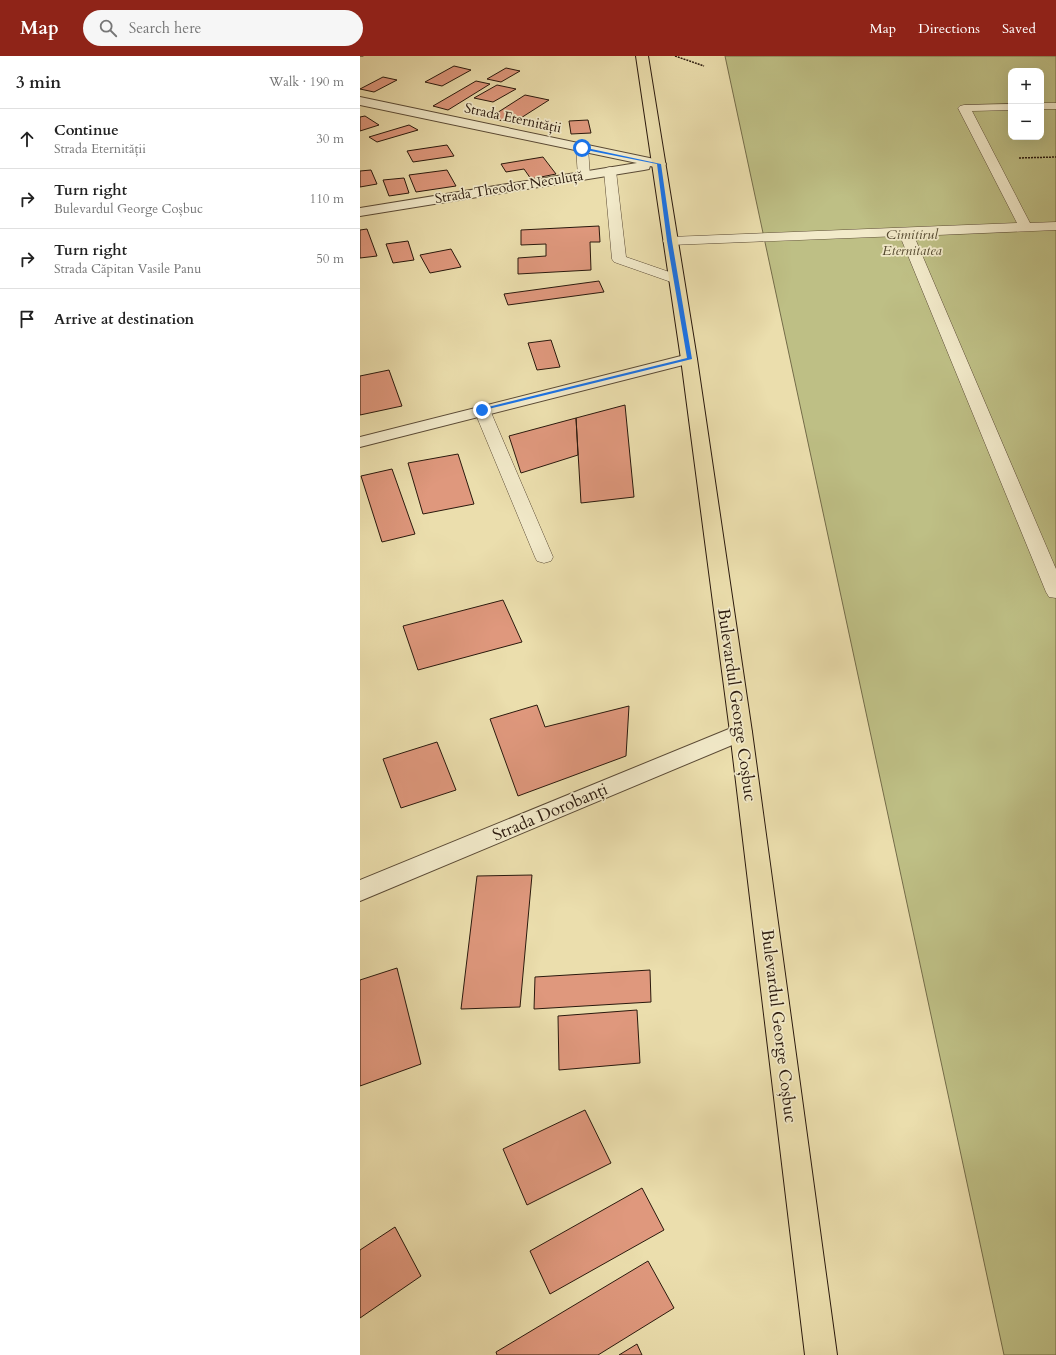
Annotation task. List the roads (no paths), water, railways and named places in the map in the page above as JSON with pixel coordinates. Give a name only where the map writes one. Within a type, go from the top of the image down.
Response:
[{"type":"main road","name":"Bulevardul George Coșbuc","points":[[642,56],[689,359],[741,732],[822,1355]]},
{"type":"street","name":"Strada Eternității","points":[[360,101],[659,164]]},
{"type":"street","name":"Strada Theodor Neculuță","points":[[360,212],[659,164]]},
{"type":"street","points":[[360,442],[689,359]]},
{"type":"street","name":"Strada Dorobanți","points":[[360,891],[741,732]]},
{"type":"lane","points":[[1044,106],[1056,106]]},
{"type":"lane","points":[[1008,107],[964,108],[1025,227]]},
{"type":"lane","points":[[582,148],[584,176]]},
{"type":"lane","points":[[610,171],[619,259],[676,279]]},
{"type":"lane","points":[[670,241],[1056,226]]},
{"type":"lane","points":[[905,231],[1056,592]]},
{"type":"lane","points":[[482,410],[544,557]]},
{"type":"park label","name":"Cimitirul Eternitatea","points":[[912,242]]}]
